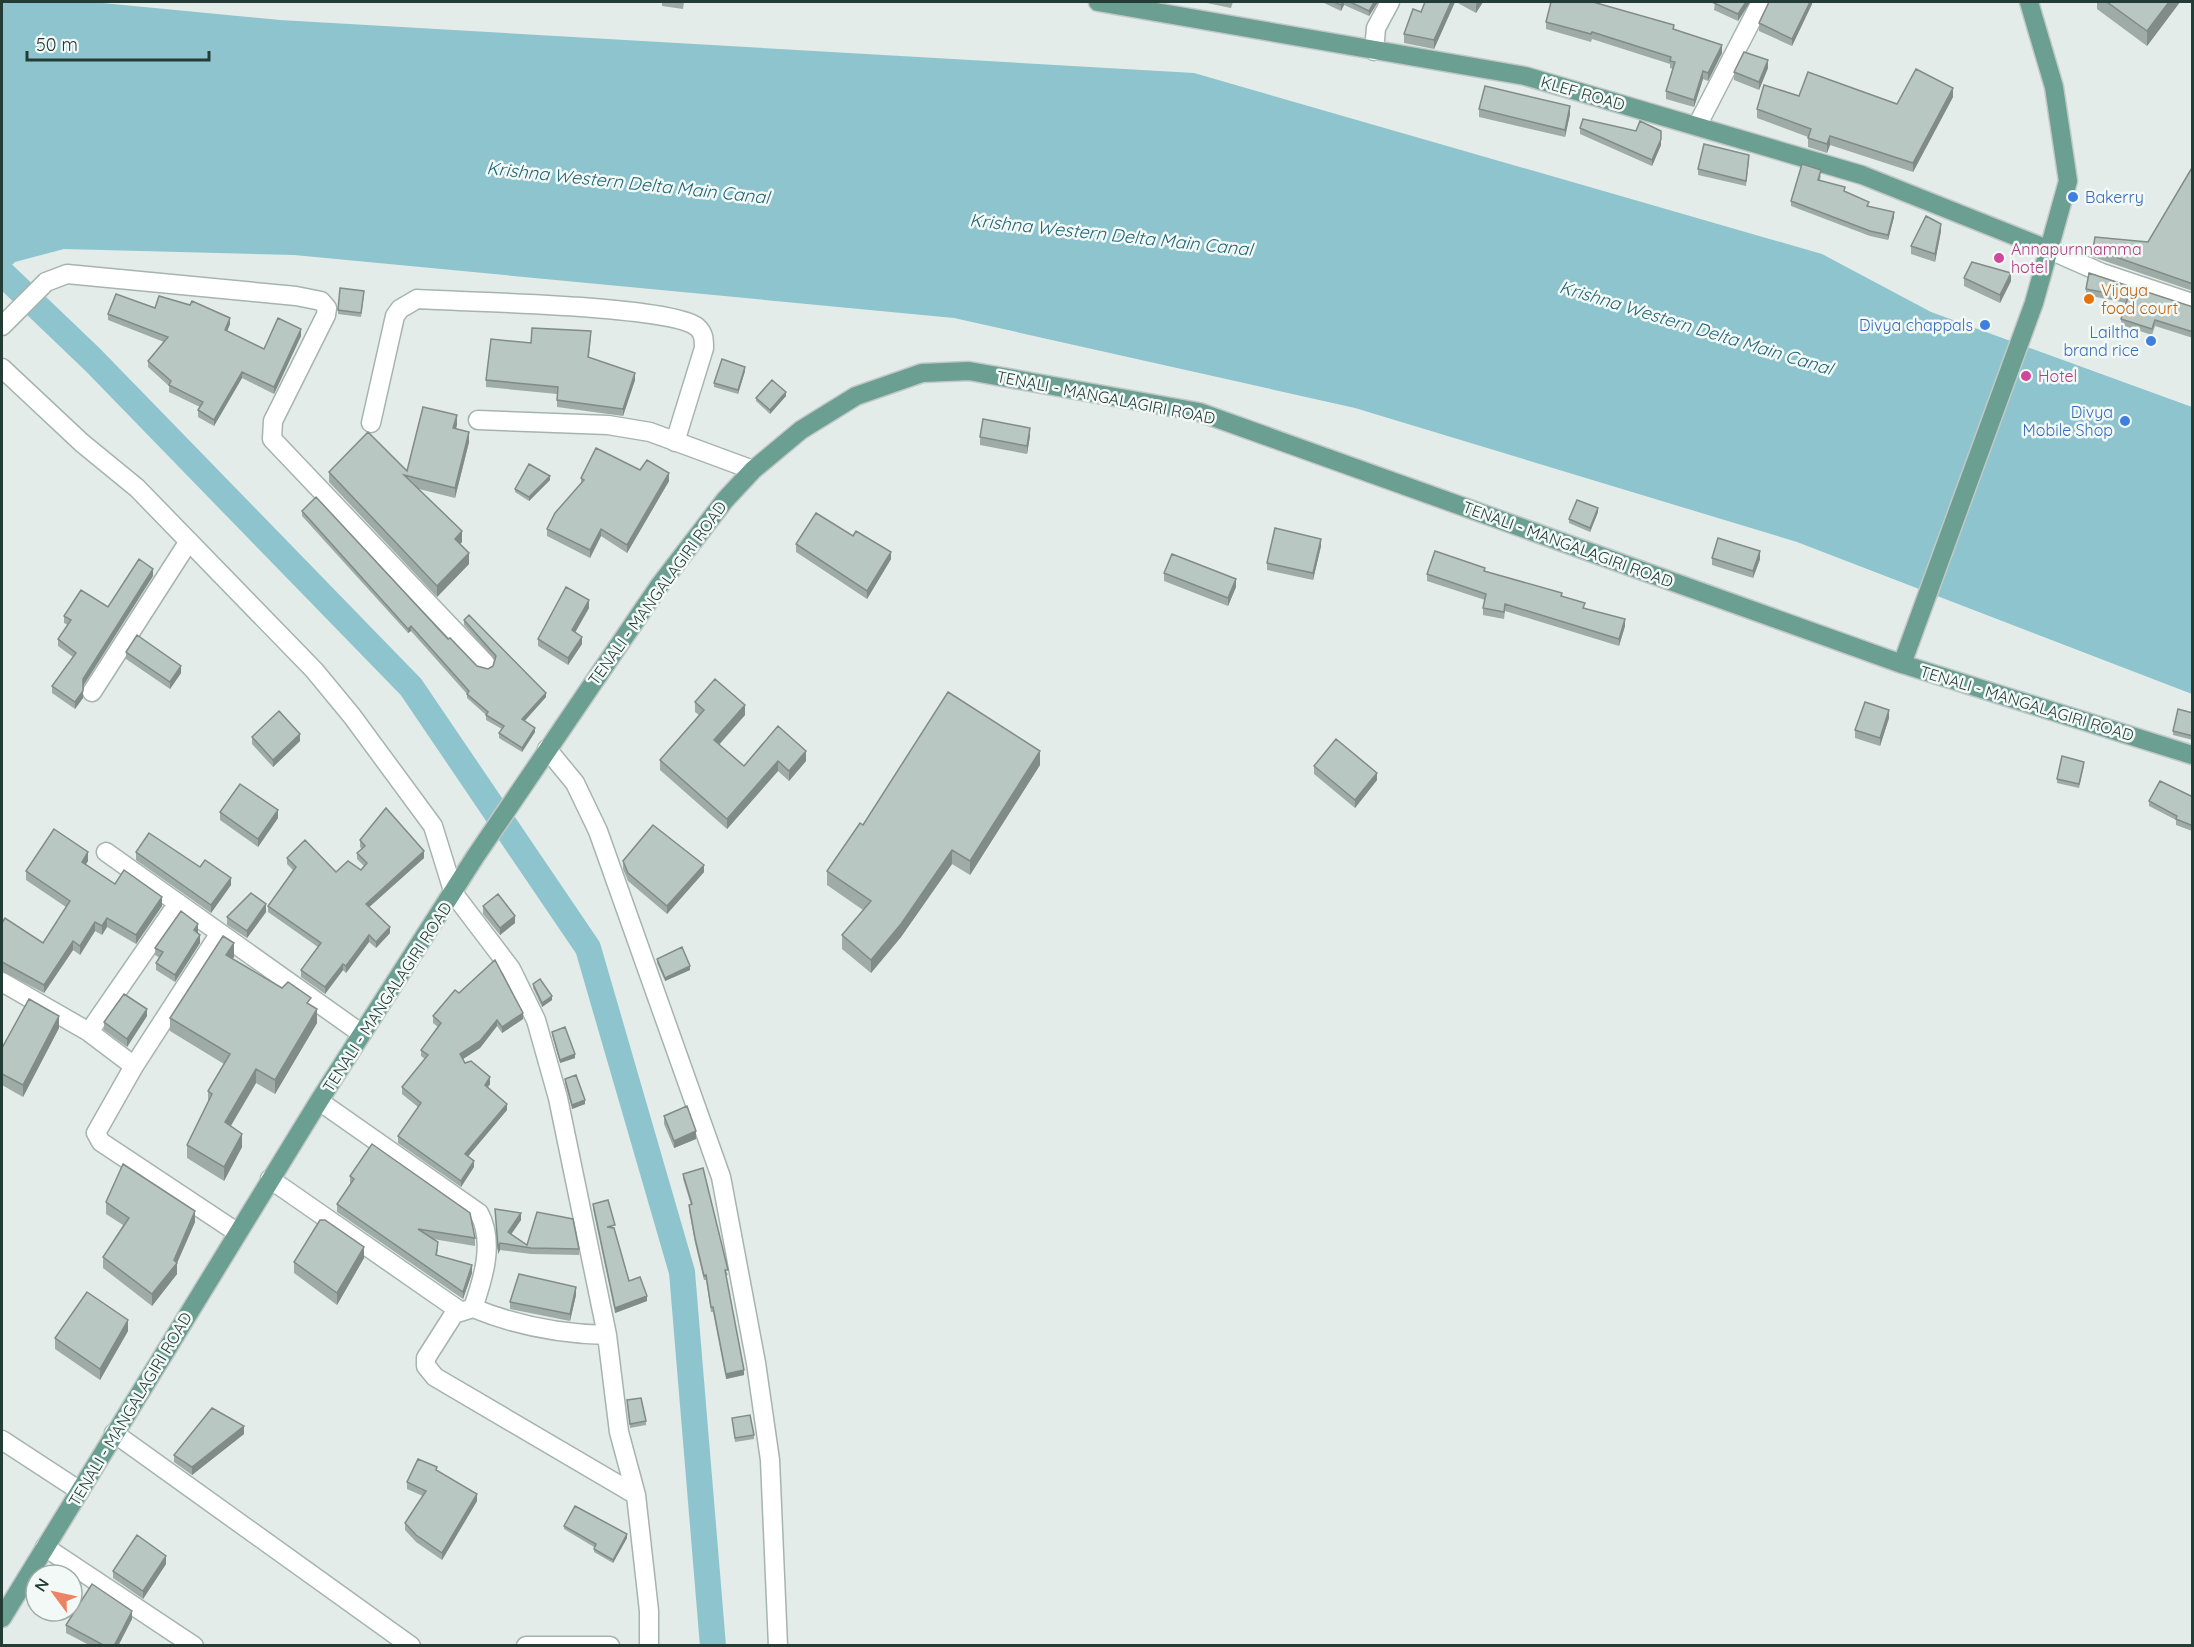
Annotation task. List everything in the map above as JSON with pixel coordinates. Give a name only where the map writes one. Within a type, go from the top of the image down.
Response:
[{"type":"main road","name":"KLEF ROAD","points":[[1098,2],[1525,76],[1862,175],[2050,250]]},
{"type":"main road","points":[[1902,664],[2034,303],[2067,181],[2054,87],[2029,2]]},
{"type":"main road","name":"TENALI - MANGALAGIRI ROAD","points":[[2,1618],[319,1101],[454,894],[475,857],[659,586],[725,500],[753,470],[801,430],[856,396],[922,373],[980,373],[1199,412],[1902,664],[2193,755]]},
{"type":"street","points":[[1374,51],[1376,28],[1390,2]]},
{"type":"street","points":[[1697,126],[1761,2]]},
{"type":"street","points":[[2050,250],[2102,273],[2193,303]]},
{"type":"street","points":[[2,326],[46,282],[67,274],[297,296],[321,301],[327,308],[326,315],[273,422],[272,439],[485,663]]},
{"type":"street","points":[[371,423],[395,316],[400,309],[417,299],[646,312],[688,322],[698,327],[703,336],[704,348],[675,442]]},
{"type":"street","points":[[2,368],[82,443],[137,488],[314,670],[352,716],[433,826],[454,894],[511,969],[536,1020],[558,1098],[607,1335],[619,1432],[636,1495],[649,1611],[649,1646]]},
{"type":"street","points":[[478,420],[608,425],[650,432],[753,470]]},
{"type":"street","points":[[92,692],[189,542]]},
{"type":"street","points":[[544,753],[575,783],[598,831],[667,1018],[720,1177],[756,1363],[770,1460],[778,1646]]},
{"type":"street","points":[[106,852],[362,1034]]},
{"type":"street","points":[[89,1032],[178,903]]},
{"type":"street","points":[[220,933],[134,1066],[98,1126],[97,1137],[238,1233]]},
{"type":"street","points":[[2,982],[89,1032],[134,1066]]},
{"type":"street","points":[[319,1101],[479,1213],[486,1229],[484,1276],[467,1310],[454,1314],[426,1358],[428,1371],[636,1495]]},
{"type":"street","points":[[270,1179],[467,1310],[506,1322],[566,1334],[607,1335]]},
{"type":"street","points":[[114,1433],[411,1646]]},
{"type":"street","points":[[2,1440],[80,1491]]},
{"type":"street","points":[[45,1547],[194,1646]]},
{"type":"street","points":[[526,1646],[610,1646]]},
{"type":"water","name":"Krishna Western Delta Main Canal","points":[[2,2],[92,2],[280,20],[1194,73],[1822,254],[1931,312],[2192,407],[2192,694],[1797,542],[1355,408],[954,318],[294,255],[64,249],[15,262],[2,274]]},
{"type":"building","points":[[1350,2],[1374,2],[1369,11]]},
{"type":"building","points":[[1425,2],[1451,2],[1434,40],[1404,34],[1413,9],[1421,12]]},
{"type":"building","points":[[1551,2],[1593,2],[1674,25],[1673,29],[1722,45],[1708,73],[1703,71],[1694,100],[1666,91],[1675,62],[1670,61],[1671,57],[1592,32],[1591,34],[1546,22]]},
{"type":"building","points":[[1715,2],[1746,2],[1738,14]]},
{"type":"building","points":[[1769,2],[1810,2],[1792,39],[1759,23]]},
{"type":"building","points":[[2107,2],[2169,2],[2147,31]]},
{"type":"building","points":[[1744,52],[1768,60],[1759,82],[1734,72]]},
{"type":"building","points":[[1916,69],[1953,88],[1913,163],[1830,136],[1827,144],[1808,138],[1811,129],[1757,109],[1764,85],[1799,96],[1808,72],[1897,104]]},
{"type":"building","points":[[1485,86],[1570,106],[1565,130],[1479,109]]},
{"type":"building","points":[[1583,119],[1636,131],[1640,121],[1661,131],[1661,139],[1652,160],[1580,128]]},
{"type":"building","points":[[1704,144],[1749,155],[1746,181],[1698,169]]},
{"type":"building","points":[[1802,164],[1821,170],[1818,180],[1845,187],[1844,191],[1869,202],[1867,206],[1894,212],[1888,235],[1870,231],[1791,201]]},
{"type":"building","points":[[2193,166],[2193,284],[2093,249],[2095,237],[2148,242]]},
{"type":"building","points":[[1926,216],[1941,224],[1935,254],[1911,246]]},
{"type":"building","points":[[1972,262],[2011,273],[2000,295],[1964,278]]},
{"type":"building","points":[[2089,273],[2193,307],[2193,332],[2155,320],[2152,329],[2121,319],[2128,297],[2086,289]]},
{"type":"building","points":[[340,288],[364,291],[361,313],[338,310]]},
{"type":"building","points":[[116,294],[155,308],[159,296],[190,305],[192,301],[230,318],[225,330],[264,349],[278,318],[301,329],[274,387],[242,372],[214,420],[198,410],[203,402],[169,385],[171,381],[148,361],[168,337],[108,314]]},
{"type":"building","points":[[532,328],[591,331],[588,357],[635,373],[623,409],[557,400],[558,387],[486,380],[491,339],[531,343]]},
{"type":"building","points":[[722,359],[745,367],[738,390],[714,383]]},
{"type":"building","points":[[772,380],[786,392],[770,410],[756,398]]},
{"type":"building","points":[[423,407],[457,415],[453,428],[469,432],[455,488],[404,475],[462,531],[455,539],[469,553],[437,586],[329,472],[368,432],[407,471]]},
{"type":"building","points":[[983,419],[1030,428],[1027,446],[980,437]]},
{"type":"building","points":[[596,448],[640,470],[647,460],[669,473],[627,545],[601,529],[590,550],[547,529],[555,513],[584,480],[581,478]]},
{"type":"building","points":[[529,464],[550,476],[529,497],[515,489]]},
{"type":"building","points":[[316,497],[448,639],[450,638],[477,666],[488,669],[493,666],[496,656],[464,620],[469,615],[546,693],[522,719],[535,728],[522,748],[499,733],[504,726],[486,715],[488,712],[467,694],[469,691],[411,626],[408,629],[302,511]]},
{"type":"building","points":[[1577,500],[1598,508],[1590,528],[1569,519]]},
{"type":"building","points":[[816,513],[853,536],[856,531],[891,552],[867,591],[796,544]]},
{"type":"building","points":[[1275,528],[1321,539],[1313,573],[1267,563]]},
{"type":"building","points":[[1718,538],[1760,551],[1753,571],[1712,558]]},
{"type":"building","points":[[1435,551],[1485,568],[1484,571],[1562,593],[1561,596],[1585,603],[1583,608],[1625,619],[1619,639],[1505,604],[1504,612],[1483,608],[1486,594],[1427,574]]},
{"type":"building","points":[[1172,554],[1236,579],[1228,598],[1164,573]]},
{"type":"building","points":[[139,559],[153,569],[83,679],[83,691],[75,702],[52,686],[76,653],[58,639],[71,620],[64,616],[81,590],[108,607]]},
{"type":"building","points":[[566,587],[589,600],[572,630],[582,637],[568,658],[538,639]]},
{"type":"building","points":[[137,635],[181,666],[170,682],[126,652]]},
{"type":"building","points":[[715,679],[745,705],[714,740],[744,766],[778,726],[806,751],[789,771],[778,761],[727,819],[660,760],[704,710],[695,702]]},
{"type":"building","points":[[948,692],[1040,751],[970,861],[952,850],[901,924],[871,960],[842,935],[871,901],[827,871],[860,823],[863,825]]},
{"type":"building","points":[[1865,702],[1889,710],[1880,738],[1855,730]]},
{"type":"building","points":[[2178,709],[2193,713],[2193,736],[2173,731]]},
{"type":"building","points":[[279,711],[300,734],[273,760],[252,737]]},
{"type":"building","points":[[1336,739],[1377,773],[1355,800],[1314,766]]},
{"type":"building","points":[[2062,756],[2084,762],[2079,784],[2057,779]]},
{"type":"building","points":[[2160,781],[2193,797],[2193,826],[2176,819],[2177,816],[2149,801]]},
{"type":"building","points":[[240,784],[278,810],[258,839],[220,812]]},
{"type":"building","points":[[386,808],[424,851],[366,904],[390,927],[376,942],[369,935],[346,966],[343,964],[325,987],[301,970],[321,943],[268,906],[296,867],[287,858],[305,840],[336,872],[348,861],[361,870],[367,863],[357,853],[365,846],[360,840]]},
{"type":"building","points":[[653,825],[704,865],[667,906],[628,873],[623,861]]},
{"type":"building","points":[[54,829],[88,852],[82,862],[115,884],[124,870],[162,897],[136,935],[107,918],[102,926],[95,922],[80,946],[73,941],[44,985],[2,962],[2,923],[5,918],[43,943],[70,901],[26,871]]},
{"type":"building","points":[[149,833],[200,867],[205,860],[231,878],[211,905],[136,852]]},
{"type":"building","points":[[251,893],[266,904],[247,931],[227,917]]},
{"type":"building","points":[[498,894],[515,916],[500,928],[483,906]]},
{"type":"building","points":[[181,911],[198,924],[194,930],[200,935],[175,975],[156,963],[163,952],[155,948]]},
{"type":"building","points":[[223,936],[234,943],[226,955],[282,988],[288,982],[311,998],[307,1003],[317,1009],[275,1080],[256,1069],[225,1122],[242,1134],[224,1167],[187,1145],[212,1094],[208,1091],[230,1054],[170,1018]]},
{"type":"building","points":[[682,947],[690,966],[665,978],[657,959]]},
{"type":"building","points":[[495,960],[523,1013],[502,1027],[497,1020],[480,1041],[460,1054],[465,1063],[471,1061],[490,1077],[485,1085],[507,1104],[465,1154],[474,1161],[461,1181],[398,1136],[421,1103],[402,1087],[428,1055],[421,1050],[441,1023],[433,1016],[455,990],[459,993]]},
{"type":"building","points":[[540,979],[552,996],[542,1003],[533,984]]},
{"type":"building","points":[[124,994],[147,1009],[127,1039],[104,1022]]},
{"type":"building","points":[[29,999],[59,1016],[23,1085],[2,1074],[2,1048]]},
{"type":"building","points":[[565,1027],[575,1054],[560,1060],[552,1032]]},
{"type":"building","points":[[576,1075],[585,1100],[572,1105],[565,1079]]},
{"type":"building","points":[[687,1106],[696,1131],[674,1141],[664,1116]]},
{"type":"building","points":[[372,1144],[470,1213],[475,1238],[418,1229],[438,1242],[436,1255],[472,1265],[463,1292],[337,1204],[354,1179],[350,1176]]},
{"type":"building","points":[[123,1164],[195,1211],[174,1260],[177,1263],[152,1294],[103,1257],[129,1218],[106,1202]]},
{"type":"building","points":[[703,1168],[728,1270],[725,1270],[744,1370],[726,1374],[706,1275],[704,1276],[695,1238],[689,1205],[692,1204],[683,1174]]},
{"type":"building","points":[[608,1200],[615,1225],[607,1227],[614,1228],[629,1281],[640,1277],[647,1296],[615,1308],[593,1204]]},
{"type":"building","points":[[495,1209],[521,1213],[508,1232],[527,1245],[537,1212],[573,1219],[579,1249],[531,1248],[500,1243],[498,1247]]},
{"type":"building","points":[[320,1220],[325,1220],[364,1247],[337,1293],[294,1262]]},
{"type":"building","points":[[519,1274],[576,1287],[570,1314],[510,1302]]},
{"type":"building","points":[[87,1292],[128,1320],[100,1369],[55,1338]]},
{"type":"building","points":[[641,1398],[646,1421],[630,1424],[627,1400]]},
{"type":"building","points":[[212,1408],[244,1426],[192,1467],[174,1455]]},
{"type":"building","points":[[750,1415],[754,1435],[735,1438],[732,1418]]},
{"type":"building","points":[[418,1459],[437,1467],[436,1470],[477,1494],[442,1553],[416,1535],[405,1523],[426,1491],[407,1482]]},
{"type":"building","points":[[575,1506],[627,1534],[613,1560],[594,1549],[596,1544],[564,1526]]},
{"type":"building","points":[[137,1535],[166,1556],[143,1591],[113,1571]]},
{"type":"building","points":[[92,1584],[132,1611],[114,1646],[105,1646],[66,1625],[67,1623],[84,1623],[84,1597]]},
{"type":"waterway","points":[[2,273],[93,360],[411,687],[588,948],[682,1272],[713,1646]]},
{"type":"place","name":"Bakerry","points":[[2073,197]]},
{"type":"place","name":"Annapurnnamma hotel","points":[[1999,258]]},
{"type":"place","name":"Vijaya food court","points":[[2089,299]]},
{"type":"place","name":"Divya chappals","points":[[1985,325]]},
{"type":"place","name":"Lailtha brand rice","points":[[2151,341]]},
{"type":"place","name":"Hotel","points":[[2026,376]]},
{"type":"place","name":"Divya Mobile Shop","points":[[2125,421]]}]
